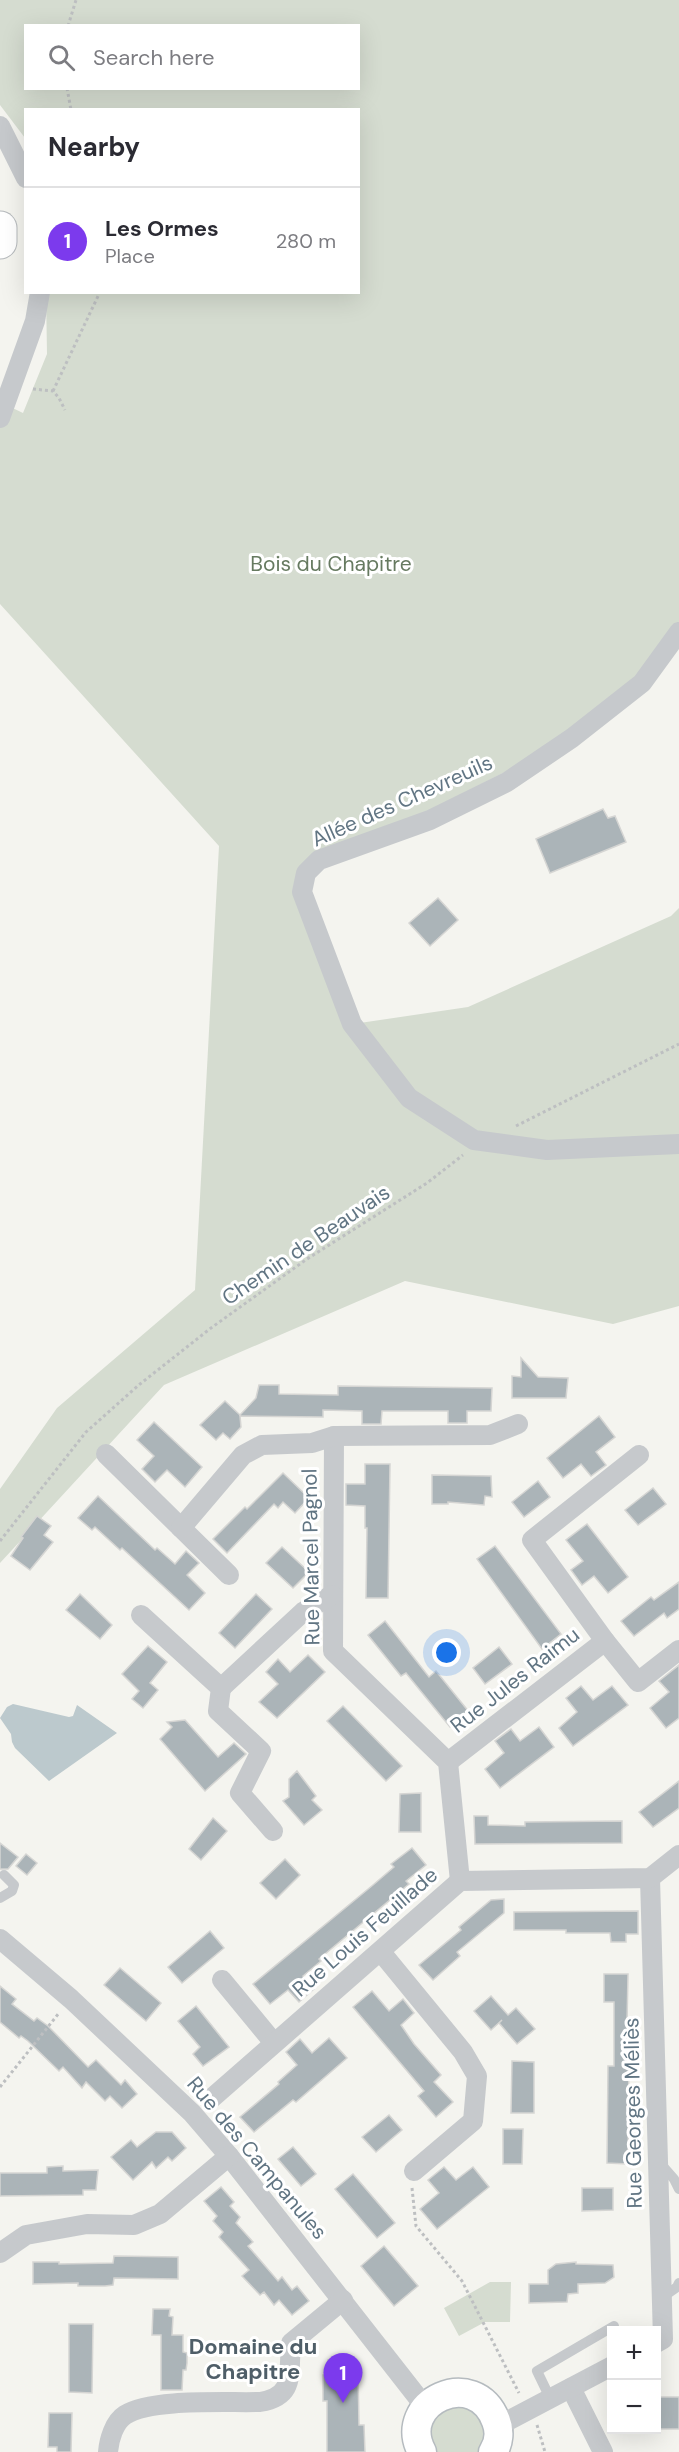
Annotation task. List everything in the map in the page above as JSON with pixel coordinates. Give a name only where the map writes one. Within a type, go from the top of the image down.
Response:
[{"type":"highway","points":[[0,228],[0,242]]},
{"type":"street","points":[[0,126],[24,174]]},
{"type":"street","points":[[0,418],[35,321],[40,294]]},
{"type":"street","name":"Allée des Chevreuils","points":[[474,1140],[409,1098],[352,1024],[302,892],[306,873],[319,860],[430,820],[507,782],[572,738],[642,683],[679,632]]},
{"type":"street","points":[[474,1140],[547,1150],[679,1144]]},
{"type":"street","points":[[181,1527],[243,1455],[262,1445],[312,1443],[334,1436],[490,1435],[518,1424]]},
{"type":"street","name":"Rue Marcel Pagnol","points":[[334,1436],[333,1651],[448,1762]]},
{"type":"street","points":[[106,1454],[229,1575]]},
{"type":"street","name":"Rue Jules Raimu","points":[[448,1762],[605,1641],[532,1540],[639,1455]]},
{"type":"street","points":[[273,1831],[240,1793],[261,1752],[218,1711],[221,1688],[303,1612],[332,1595]]},
{"type":"street","points":[[141,1615],[221,1688]]},
{"type":"street","points":[[605,1641],[639,1682],[679,1650]]},
{"type":"street","points":[[448,1762],[460,1881]]},
{"type":"street","points":[[650,1878],[679,1855]]},
{"type":"street","name":"Rue Louis Feuillade","points":[[212,2098],[460,1881],[650,1878]]},
{"type":"street","name":"Rue Georges Méliès","points":[[650,1878],[659,2161],[660,2299],[666,2342]]},
{"type":"street","name":"Rue des Campanules","points":[[0,1939],[71,1999],[192,2113],[229,2156],[419,2399],[427,2406]]},
{"type":"street","points":[[381,1952],[463,2052],[477,2076],[473,2121],[414,2171]]},
{"type":"street","points":[[222,1980],[274,2043]]},
{"type":"street","points":[[0,2253],[26,2235],[87,2224],[134,2225],[160,2214],[229,2156]]},
{"type":"street","points":[[108,2452],[109,2438],[124,2416],[147,2405],[260,2402],[277,2399],[287,2388],[291,2343],[343,2300]]},
{"type":"street","points":[[422,2452],[417,2432],[420,2418],[427,2406],[439,2396],[454,2392],[469,2393],[483,2400],[493,2412],[499,2438],[532,2416],[550,2398],[607,2369]]},
{"type":"street","points":[[571,2388],[603,2452]]},
{"type":"lane","points":[[0,1898],[12,1891],[14,1885],[4,1875]]},
{"type":"lane","points":[[659,2161],[679,2189]]},
{"type":"lane","points":[[660,2299],[679,2283]]},
{"type":"lane","points":[[550,2398],[537,2371],[607,2330]]},
{"type":"path","points":[[69,24],[76,0]]},
{"type":"path","points":[[67,90],[71,108]]},
{"type":"path","points":[[53,391],[99,294]]},
{"type":"path","points":[[33,389],[53,391],[64,410]]},
{"type":"path","points":[[513,1127],[679,1044]]},
{"type":"path","name":"Chemin de Beauvais","points":[[0,1541],[86,1432],[140,1384],[211,1328],[307,1259],[427,1183],[470,1149],[474,1140]]},
{"type":"path","points":[[0,2087],[71,1999]]},
{"type":"path","points":[[414,2171],[412,2197],[416,2226],[462,2281],[532,2416],[545,2452]]},
{"type":"green space","name":"Bois du Chapitre","points":[[0,0],[679,0],[679,632],[642,683],[572,738],[306,873],[353,1024],[468,1007],[671,916],[679,908],[679,1306],[613,1324],[405,1281],[164,1385],[0,1563],[0,1489],[57,1408],[195,1290],[219,846],[0,604],[0,402],[23,413],[47,354],[46,294],[360,294],[360,108],[24,108],[24,137],[0,105]]},
{"type":"green space","points":[[490,2282],[511,2282],[510,2322],[485,2322],[459,2336],[444,2308]]},
{"type":"green space","points":[[462,2403],[483,2416],[487,2439],[479,2452],[437,2452],[430,2437],[432,2420],[441,2410]]},
{"type":"shaded area","points":[[13,1704],[69,1717],[73,1716],[77,1705],[117,1733],[49,1781],[15,1748],[11,1734],[0,1718],[7,1707]]},
{"type":"building","points":[[603,809],[608,818],[615,816],[626,842],[550,873],[536,839]]},
{"type":"building","points":[[438,898],[458,920],[430,946],[409,923]]},
{"type":"building","points":[[521,1358],[538,1377],[568,1378],[566,1398],[512,1398],[512,1376],[521,1377]]},
{"type":"building","points":[[259,1385],[279,1385],[279,1394],[338,1395],[338,1386],[492,1388],[491,1411],[467,1411],[467,1423],[448,1423],[448,1411],[382,1411],[381,1424],[362,1424],[362,1411],[323,1410],[323,1417],[240,1416],[241,1427],[230,1439],[223,1433],[216,1440],[200,1425],[225,1401],[240,1415],[256,1398]]},
{"type":"building","points":[[599,1416],[615,1437],[596,1452],[606,1465],[591,1476],[581,1464],[563,1478],[547,1458]]},
{"type":"building","points":[[154,1422],[202,1467],[185,1487],[167,1470],[155,1482],[142,1469],[154,1456],[137,1440]]},
{"type":"building","points":[[365,1464],[390,1464],[388,1598],[366,1598],[365,1506],[346,1505],[346,1484],[365,1484]]},
{"type":"building","points":[[283,1473],[309,1498],[295,1513],[283,1502],[278,1508],[274,1504],[227,1553],[213,1539]]},
{"type":"building","points":[[432,1475],[491,1476],[492,1497],[485,1496],[484,1505],[448,1502],[448,1504],[432,1504]]},
{"type":"building","points":[[538,1481],[550,1497],[524,1517],[512,1502]]},
{"type":"building","points":[[653,1488],[666,1504],[638,1525],[625,1510]]},
{"type":"building","points":[[98,1496],[155,1550],[157,1548],[175,1564],[186,1551],[199,1563],[187,1575],[205,1593],[189,1610],[122,1548],[120,1550],[95,1527],[92,1530],[78,1518]]},
{"type":"building","points":[[37,1516],[51,1526],[44,1535],[53,1542],[30,1570],[11,1556],[23,1538],[21,1537]]},
{"type":"building","points":[[587,1524],[628,1577],[608,1593],[594,1576],[582,1585],[571,1570],[583,1561],[566,1540]]},
{"type":"building","points":[[495,1546],[561,1634],[542,1649],[477,1559]]},
{"type":"building","points":[[282,1547],[309,1572],[293,1588],[266,1563]]},
{"type":"building","points":[[679,1582],[679,1609],[667,1618],[664,1613],[634,1636],[621,1621],[651,1597],[654,1600]]},
{"type":"building","points":[[80,1594],[112,1625],[100,1639],[66,1610]]},
{"type":"building","points":[[256,1594],[272,1609],[235,1648],[219,1633]]},
{"type":"building","points":[[385,1621],[429,1677],[436,1671],[469,1712],[450,1727],[406,1673],[401,1676],[368,1635]]},
{"type":"building","points":[[148,1646],[167,1662],[150,1683],[158,1690],[143,1708],[132,1699],[139,1691],[122,1674]]},
{"type":"building","points":[[499,1647],[512,1664],[485,1684],[473,1668]]},
{"type":"building","points":[[308,1655],[325,1672],[277,1718],[259,1702],[278,1684],[266,1672],[278,1659],[290,1672]]},
{"type":"building","points":[[679,1665],[679,1718],[666,1728],[650,1708],[669,1692],[659,1681]]},
{"type":"building","points":[[581,1686],[593,1700],[612,1686],[628,1705],[573,1746],[559,1728],[577,1712],[566,1698]]},
{"type":"building","points":[[343,1706],[402,1766],[386,1781],[327,1721]]},
{"type":"building","points":[[185,1720],[218,1757],[234,1743],[246,1754],[205,1791],[160,1739],[172,1727],[167,1722]]},
{"type":"building","points":[[539,1727],[554,1747],[500,1788],[485,1769],[504,1753],[495,1741],[511,1729],[520,1741]]},
{"type":"building","points":[[297,1771],[316,1796],[312,1800],[322,1810],[304,1825],[283,1801],[289,1797],[289,1779]]},
{"type":"building","points":[[679,1781],[679,1808],[653,1827],[639,1812]]},
{"type":"building","points":[[421,1793],[421,1832],[399,1832],[400,1794]]},
{"type":"building","points":[[474,1816],[488,1816],[488,1825],[525,1826],[525,1822],[622,1821],[622,1843],[475,1844]]},
{"type":"building","points":[[213,1818],[227,1831],[201,1860],[189,1849]]},
{"type":"building","points":[[0,1843],[18,1857],[8,1869],[0,1869]]},
{"type":"building","points":[[412,1848],[426,1865],[406,1881],[409,1884],[319,1959],[321,1961],[303,1976],[314,1989],[299,2002],[288,1990],[270,2004],[253,1984],[373,1885],[394,1867],[391,1864]]},
{"type":"building","points":[[26,1854],[37,1863],[27,1875],[16,1866]]},
{"type":"building","points":[[285,1859],[300,1875],[276,1899],[260,1883]]},
{"type":"building","points":[[504,1899],[504,1913],[457,1952],[460,1956],[433,1980],[419,1965],[461,1930],[459,1927],[491,1900]]},
{"type":"building","points":[[638,1911],[638,1934],[626,1934],[626,1942],[611,1942],[610,1933],[514,1930],[514,1912]]},
{"type":"building","points":[[210,1931],[224,1948],[182,1983],[168,1967]]},
{"type":"building","points":[[120,1968],[161,2003],[146,2021],[104,1985]]},
{"type":"building","points":[[604,1974],[628,1974],[627,2023],[635,2023],[635,2048],[629,2048],[628,2164],[607,2163],[608,2066],[614,2066],[614,2002],[604,2002]]},
{"type":"building","points":[[0,1986],[16,1999],[12,2004],[34,2021],[37,2018],[48,2026],[88,2067],[96,2060],[121,2085],[125,2080],[137,2094],[122,2108],[110,2096],[105,2101],[86,2082],[82,2088],[63,2067],[59,2071],[28,2041],[21,2036],[19,2038],[0,2022]]},
{"type":"building","points":[[372,1991],[389,2011],[403,1999],[414,2013],[401,2025],[441,2075],[434,2082],[453,2102],[436,2117],[418,2096],[424,2091],[353,2007]]},
{"type":"building","points":[[491,1996],[508,2015],[516,2008],[535,2029],[517,2044],[499,2023],[502,2020],[491,2030],[474,2011]]},
{"type":"building","points":[[196,2006],[229,2047],[203,2066],[193,2054],[200,2047],[178,2021]]},
{"type":"building","points":[[329,2038],[347,2058],[296,2102],[293,2100],[254,2132],[240,2117],[279,2084],[278,2082],[297,2065],[286,2052],[300,2039],[312,2053]]},
{"type":"building","points":[[512,2061],[534,2062],[534,2113],[511,2113]]},
{"type":"building","points":[[389,2115],[402,2130],[376,2152],[362,2137]]},
{"type":"building","points":[[503,2129],[523,2129],[522,2164],[503,2164]]},
{"type":"building","points":[[156,2132],[172,2132],[186,2148],[172,2161],[168,2157],[156,2168],[152,2162],[133,2180],[111,2157],[131,2140],[137,2147]]},
{"type":"building","points":[[293,2147],[316,2174],[301,2186],[278,2159]]},
{"type":"building","points":[[63,2166],[63,2171],[98,2170],[96,2190],[83,2190],[83,2195],[0,2196],[0,2173],[47,2173],[47,2167]]},
{"type":"building","points":[[444,2167],[456,2180],[473,2167],[489,2187],[437,2229],[420,2209],[439,2193],[428,2180]]},
{"type":"building","points":[[353,2174],[395,2223],[377,2238],[335,2189]]},
{"type":"building","points":[[221,2187],[234,2202],[230,2206],[240,2217],[236,2223],[253,2242],[248,2246],[278,2281],[282,2277],[292,2290],[297,2286],[309,2301],[292,2315],[279,2300],[274,2305],[264,2292],[260,2295],[242,2276],[249,2270],[219,2237],[223,2232],[213,2221],[217,2216],[204,2201]]},
{"type":"building","points":[[582,2188],[613,2188],[613,2210],[582,2211]]},
{"type":"building","points":[[384,2246],[418,2286],[394,2306],[361,2266]]},
{"type":"building","points":[[114,2256],[178,2257],[178,2279],[114,2278],[113,2285],[105,2286],[78,2286],[78,2283],[33,2284],[33,2262],[113,2263]]},
{"type":"building","points":[[576,2262],[576,2264],[613,2265],[614,2277],[605,2283],[578,2284],[578,2293],[568,2294],[567,2302],[529,2303],[529,2284],[548,2284],[548,2270],[556,2264]]},
{"type":"building","points":[[153,2309],[170,2309],[169,2316],[173,2317],[172,2335],[183,2335],[183,2352],[187,2353],[187,2363],[186,2370],[183,2370],[182,2390],[161,2390],[161,2335],[152,2335]]},
{"type":"building","points":[[69,2324],[93,2324],[92,2393],[69,2392]]},
{"type":"building","points":[[354,2359],[354,2370],[358,2370],[359,2425],[364,2425],[365,2452],[327,2452],[327,2401],[323,2401],[323,2375],[328,2375],[328,2360]]},
{"type":"building","points":[[661,2397],[679,2397],[679,2429],[661,2429]]},
{"type":"building","points":[[49,2413],[72,2413],[71,2452],[57,2452],[57,2447],[48,2447]]},
{"type":"place","name":"Les Ormes","points":[[343,2403]]},
{"type":"district","name":"Domaine du Chapitre","points":[[253,2358]]}]
